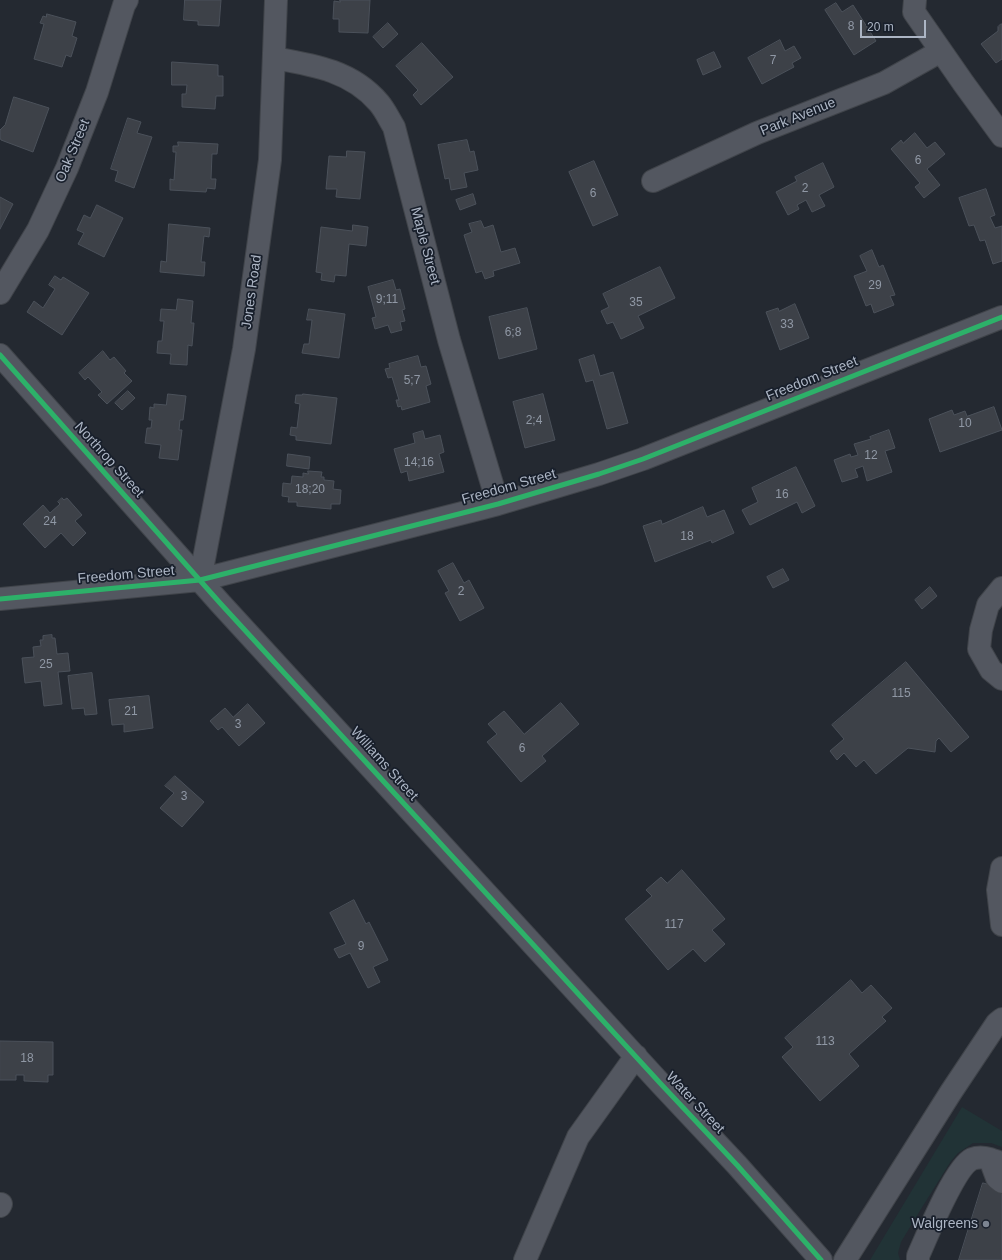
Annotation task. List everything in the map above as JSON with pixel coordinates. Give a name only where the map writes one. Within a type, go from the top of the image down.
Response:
[{"type":"street","name":"Oak Street","points":[[0,293],[38,230],[67,168],[98,92],[111,46],[127,0]]},
{"type":"street","name":"Jones Road","points":[[200,580],[244,349],[270,160],[276,0]]},
{"type":"street","points":[[915,0],[914,12],[1002,136]]},
{"type":"street","name":"Park Avenue","points":[[653,181],[757,133],[884,83],[941,51]]},
{"type":"street","name":"Maple Street","points":[[274,58],[301,62],[322,68],[340,74],[360,85],[380,104],[394,127],[449,340],[498,504]]},
{"type":"street","name":"Freedom Street","points":[[0,599],[200,580],[498,504],[599,474],[643,459],[1002,317]]},
{"type":"street","name":"Northrop Street","points":[[0,355],[200,580]]},
{"type":"street","name":"Williams Street","points":[[200,580],[550,963]]},
{"type":"street","points":[[1002,588],[988,605],[981,630],[979,649],[991,670],[1002,679]]},
{"type":"street","points":[[1002,868],[998,890],[1002,925]]},
{"type":"street","name":"Water Street","points":[[550,963],[737,1165],[811,1256]]},
{"type":"street","points":[[845,1260],[955,1086],[993,1028],[1002,1019]]},
{"type":"street","points":[[525,1260],[578,1137],[636,1056]]},
{"type":"street","points":[[918,1260],[918,1256],[942,1205],[960,1170],[964,1166],[972,1159],[984,1157],[996,1161],[997,1178],[1002,1182]]},
{"type":"shaded area","points":[[962,1107],[1002,1131],[1002,1147],[991,1143],[973,1143],[958,1153],[951,1161],[901,1242],[898,1253],[900,1260],[870,1260]]},
{"type":"building","points":[[185,0],[221,0],[219,26],[198,25],[198,21],[184,20]]},
{"type":"building","points":[[340,0],[370,0],[368,33],[339,32],[339,19],[333,19],[334,1],[340,2]]},
{"type":"building","points":[[836,3],[842,12],[853,5],[876,41],[854,55],[825,10]]},
{"type":"building","points":[[47,14],[76,22],[72,36],[77,38],[71,57],[66,55],[62,67],[34,59],[44,24],[40,23],[43,16],[46,17]]},
{"type":"building","points":[[388,23],[398,34],[383,48],[373,37]]},
{"type":"building","points":[[1001,24],[1002,59],[996,63],[981,44],[998,31],[998,27]]},
{"type":"building","points":[[780,40],[785,51],[794,46],[801,58],[792,63],[794,67],[762,84],[748,58]]},
{"type":"building","points":[[422,43],[453,77],[421,105],[413,95],[418,90],[396,66]]},
{"type":"building","points":[[714,52],[721,67],[703,75],[697,60]]},
{"type":"building","points":[[172,62],[218,65],[218,76],[223,76],[223,96],[216,96],[215,109],[182,107],[182,94],[186,94],[187,85],[172,85]]},
{"type":"building","points":[[14,97],[49,108],[33,152],[1,140],[0,138],[0,130],[5,125]]},
{"type":"building","points":[[128,118],[141,122],[137,133],[152,137],[134,188],[115,181],[118,171],[111,169]]},
{"type":"building","points":[[915,133],[927,148],[935,142],[945,154],[927,169],[940,185],[924,198],[915,187],[920,183],[891,149],[901,140],[903,143]]},
{"type":"building","points":[[467,140],[470,152],[474,151],[478,170],[464,173],[467,187],[451,190],[449,178],[445,179],[438,145]]},
{"type":"building","points":[[178,142],[218,144],[217,154],[212,154],[211,179],[216,179],[215,189],[207,188],[206,192],[170,190],[170,179],[174,180],[176,152],[173,152],[173,146],[178,146]]},
{"type":"building","points":[[347,151],[365,152],[360,199],[336,197],[337,189],[326,189],[329,156],[346,157]]},
{"type":"building","points":[[594,161],[618,215],[593,226],[569,172]]},
{"type":"building","points":[[823,163],[834,187],[819,195],[825,206],[812,212],[806,200],[797,205],[799,209],[788,215],[776,192],[797,181],[795,177]]},
{"type":"building","points":[[986,189],[995,215],[990,217],[995,228],[1002,226],[1002,261],[993,264],[985,240],[980,241],[974,225],[969,226],[959,198]]},
{"type":"building","points":[[473,194],[476,204],[460,210],[456,200]]},
{"type":"building","points":[[0,197],[13,204],[0,229]]},
{"type":"building","points":[[97,205],[123,218],[104,257],[78,244],[84,233],[77,230],[84,215],[90,218]]},
{"type":"building","points":[[481,221],[484,228],[493,225],[501,252],[515,248],[520,263],[493,271],[494,276],[485,279],[482,271],[476,273],[464,235],[472,232],[469,224]]},
{"type":"building","points":[[169,224],[210,228],[209,237],[204,236],[201,262],[205,262],[204,276],[160,272],[161,261],[166,262]]},
{"type":"building","points":[[353,225],[368,227],[366,246],[349,244],[346,276],[335,275],[334,282],[321,280],[322,273],[316,272],[321,227],[352,231]]},
{"type":"building","points":[[872,250],[879,267],[883,265],[895,295],[890,296],[894,305],[874,313],[871,304],[866,306],[854,276],[867,271],[860,256]]},
{"type":"building","points":[[660,267],[675,298],[638,316],[644,328],[621,339],[613,322],[607,324],[601,311],[609,307],[603,294]]},
{"type":"building","points":[[55,276],[61,280],[63,277],[89,293],[62,335],[27,312],[34,301],[43,308],[55,289],[49,285]]},
{"type":"building","points":[[393,280],[396,290],[400,289],[405,309],[402,310],[405,321],[400,322],[402,330],[391,333],[388,325],[375,329],[372,318],[376,317],[368,287]]},
{"type":"building","points":[[178,299],[193,301],[191,323],[194,323],[192,346],[188,345],[187,365],[170,364],[171,354],[157,353],[158,341],[162,341],[164,321],[160,321],[161,309],[176,310]]},
{"type":"building","points":[[795,304],[809,338],[780,350],[766,312],[778,308],[779,311]]},
{"type":"building","points":[[527,308],[537,349],[499,359],[489,317]]},
{"type":"building","points":[[309,309],[345,314],[339,358],[302,353],[304,344],[309,344],[312,320],[307,320]]},
{"type":"building","points":[[103,351],[110,360],[114,357],[126,371],[124,373],[132,381],[107,404],[98,395],[102,392],[88,377],[85,380],[79,373]]},
{"type":"building","points":[[594,355],[600,376],[613,372],[628,423],[607,429],[593,380],[586,382],[579,360]]},
{"type":"building","points":[[418,356],[421,367],[426,366],[431,384],[426,386],[430,402],[402,410],[401,406],[398,407],[396,400],[399,400],[392,377],[388,378],[385,369],[390,368],[389,364]]},
{"type":"building","points":[[128,391],[135,398],[122,410],[115,403]]},
{"type":"building","points":[[168,394],[186,396],[183,420],[180,420],[179,430],[182,430],[178,460],[159,458],[161,445],[145,443],[147,428],[151,428],[152,420],[149,420],[150,407],[154,408],[154,404],[166,405]]},
{"type":"building","points":[[303,394],[337,398],[331,444],[296,440],[296,436],[290,435],[291,427],[297,428],[300,404],[295,403],[296,395]]},
{"type":"building","points":[[543,394],[555,440],[525,448],[513,402]]},
{"type":"building","points":[[994,407],[1002,430],[940,452],[929,419],[952,410],[954,415],[965,411],[967,416]]},
{"type":"building","points":[[889,430],[895,448],[885,451],[892,472],[867,481],[863,466],[855,469],[858,477],[842,482],[834,460],[850,454],[851,457],[858,455],[854,444],[871,439],[870,437]]},
{"type":"building","points":[[423,431],[425,439],[440,435],[444,452],[439,454],[444,472],[409,481],[407,471],[401,473],[394,449],[415,443],[413,434]]},
{"type":"building","points":[[288,454],[310,457],[309,469],[287,466]]},
{"type":"building","points":[[796,467],[815,506],[802,513],[797,502],[750,525],[742,510],[758,502],[752,488]]},
{"type":"building","points":[[308,471],[322,472],[321,477],[324,477],[324,480],[334,481],[333,489],[341,490],[340,504],[331,504],[331,509],[297,506],[297,502],[288,502],[289,497],[282,496],[283,483],[291,484],[292,476],[303,477],[303,473],[308,474]]},
{"type":"building","points":[[62,498],[64,500],[67,498],[82,515],[75,521],[86,533],[73,546],[61,533],[45,548],[23,524],[43,505],[50,513],[60,504],[58,502]]},
{"type":"building","points":[[703,507],[707,517],[724,510],[734,533],[712,543],[711,540],[655,562],[643,526],[661,520],[662,524]]},
{"type":"building","points":[[453,563],[464,583],[469,580],[484,608],[460,621],[445,593],[449,591],[438,571]]},
{"type":"building","points":[[783,569],[789,580],[773,588],[767,577]]},
{"type":"building","points":[[930,587],[937,596],[922,609],[915,600]]},
{"type":"building","points":[[52,635],[52,638],[55,638],[57,654],[68,653],[70,671],[58,672],[62,704],[44,706],[41,681],[25,683],[22,658],[34,657],[33,647],[41,646],[40,640],[43,640],[43,636]]},
{"type":"building","points":[[906,662],[969,737],[951,752],[939,738],[936,741],[935,752],[908,748],[876,774],[864,760],[856,767],[844,753],[837,760],[830,751],[844,739],[832,725]]},
{"type":"building","points":[[92,673],[97,714],[85,715],[84,708],[72,709],[68,676]]},
{"type":"building","points":[[149,696],[153,728],[124,732],[124,724],[112,725],[109,700]]},
{"type":"building","points":[[561,703],[579,724],[542,756],[546,761],[521,782],[487,742],[497,734],[488,724],[504,711],[524,734]]},
{"type":"building","points":[[248,704],[265,723],[239,746],[222,727],[218,730],[210,721],[225,708],[233,717]]},
{"type":"building","points":[[175,776],[204,802],[182,827],[160,808],[174,793],[165,786]]},
{"type":"building","points":[[682,870],[725,919],[712,930],[725,944],[705,962],[693,949],[668,970],[625,919],[652,896],[646,890],[661,877],[667,883]]},
{"type":"building","points":[[354,900],[366,924],[369,922],[388,960],[373,967],[380,982],[368,988],[350,953],[339,958],[334,949],[346,944],[330,913]]},
{"type":"building","points":[[851,980],[862,993],[871,985],[892,1008],[882,1017],[886,1021],[849,1054],[859,1066],[820,1101],[782,1057],[793,1047],[785,1038]]},
{"type":"building","points":[[0,1041],[53,1042],[53,1075],[48,1075],[48,1082],[24,1081],[24,1075],[16,1075],[16,1080],[0,1080]]},
{"type":"building","name":"Walgreens","points":[[983,1183],[1002,1188],[1002,1260],[959,1260]]},
{"type":"cycle path","points":[[0,599],[200,580],[498,504],[599,474],[643,459],[1002,317]]},
{"type":"cycle path","points":[[0,355],[220,603],[737,1165],[821,1260]]},
{"type":"place","name":"Walgreens","points":[[986,1224]]}]
